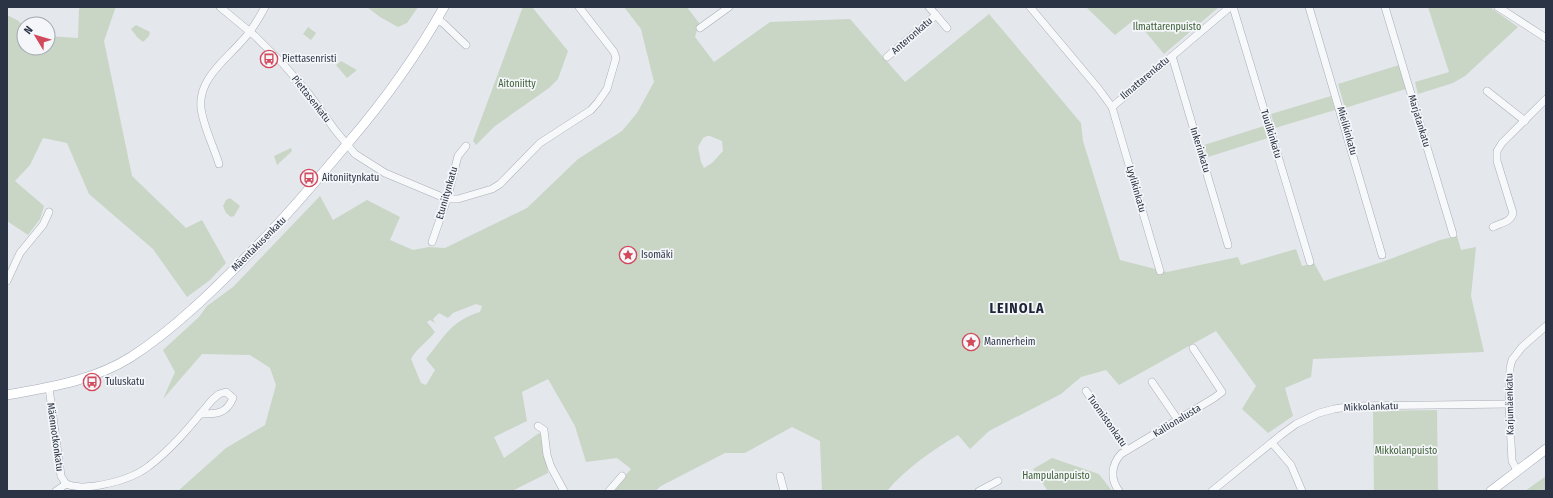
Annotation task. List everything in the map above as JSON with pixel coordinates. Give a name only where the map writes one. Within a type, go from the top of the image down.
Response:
[{"type":"main road","name":"Mäentakusenkatu","points":[[7,395],[49,388],[90,377],[130,357],[189,311],[226,277],[289,214],[348,144],[373,113],[413,57],[444,7]]},
{"type":"main road","points":[[1491,491],[1546,449]]},
{"type":"street","name":"Piettasenkatu","points":[[220,7],[250,32],[284,65],[302,85],[338,134],[348,144]]},
{"type":"street","points":[[219,164],[201,109],[201,96],[206,82],[213,72],[250,32],[265,7]]},
{"type":"street","points":[[348,144],[355,154],[384,173],[447,199],[458,200],[492,189],[500,184],[540,143],[591,110],[607,89],[616,58],[612,48],[579,7]]},
{"type":"street","points":[[700,28],[729,7]]},
{"type":"street","name":"Anteronkatu","points":[[929,7],[947,28]]},
{"type":"street","name":"Ilmattarenkatu","points":[[1030,7],[1112,106],[1230,7]]},
{"type":"street","name":"Tuulikinkatu","points":[[1233,7],[1310,262]]},
{"type":"street","name":"Mielikinkatu","points":[[1309,7],[1382,255]]},
{"type":"street","name":"Marjatankatu","points":[[1385,7],[1453,234]]},
{"type":"street","points":[[1498,7],[1546,38]]},
{"type":"street","name":"Anteronkatu","points":[[887,57],[936,15]]},
{"type":"street","points":[[437,19],[466,45]]},
{"type":"street","name":"Inkerinkatu","points":[[1172,56],[1228,245]]},
{"type":"street","points":[[1487,91],[1525,121]]},
{"type":"street","points":[[1494,226],[1508,220],[1513,213],[1497,164],[1497,151],[1502,143],[1546,99]]},
{"type":"street","name":"Lyylikinkatu","points":[[1112,106],[1160,271]]},
{"type":"street","name":"Etuniitynkatu","points":[[432,242],[447,199],[458,156],[466,146]]},
{"type":"street","points":[[7,281],[20,253],[43,225],[49,212]]},
{"type":"street","name":"Karjumäenkatu","points":[[1518,470],[1512,461],[1509,377],[1512,360],[1524,344],[1546,326]]},
{"type":"street","name":"Kallionalusta","points":[[1119,491],[1113,482],[1113,466],[1116,460],[1127,450],[1222,392],[1193,348]]},
{"type":"street","points":[[1152,382],[1178,420]]},
{"type":"street","name":"Mäennotkonkatu","points":[[49,388],[61,476],[66,484]]},
{"type":"street","name":"Tuomistonkatu","points":[[1086,391],[1127,450]]},
{"type":"street","name":"Mikkolankatu","points":[[1212,491],[1283,433],[1307,418],[1334,409],[1354,406],[1509,404]]},
{"type":"street","points":[[56,491],[66,484],[74,487],[83,487],[105,484],[129,478],[149,467],[177,441],[200,414]]},
{"type":"street","points":[[538,426],[544,430],[547,455],[551,467],[564,491]]},
{"type":"street","points":[[1272,442],[1291,466],[1302,491]]},
{"type":"street","points":[[609,491],[622,476]]},
{"type":"street","points":[[780,476],[784,491]]},
{"type":"street","points":[[979,491],[998,481]]},
{"type":"green space","points":[[81,7],[117,7],[104,41],[132,176],[186,228],[202,220],[226,263],[210,280],[187,297],[153,249],[89,194],[67,143],[43,138],[30,165],[15,181],[44,206],[40,219],[28,235],[7,221],[7,15],[16,20],[16,56],[56,56],[56,37],[78,38],[79,9]]},
{"type":"green space","points":[[367,7],[418,7],[407,23],[398,27],[380,17]]},
{"type":"green space","name":"Aitoniitty","points":[[524,7],[532,7],[568,51],[558,79],[549,88],[495,126],[476,145],[473,141]]},
{"type":"green space","points":[[624,7],[687,7],[699,23],[695,37],[714,62],[770,22],[850,19],[905,82],[989,14],[1081,123],[1083,141],[1120,260],[1167,272],[1238,257],[1241,265],[1296,249],[1302,266],[1314,263],[1324,281],[1385,261],[1440,240],[1457,236],[1461,250],[1476,247],[1471,296],[1484,352],[1313,359],[1311,377],[1285,388],[1293,416],[1268,433],[1242,409],[1256,386],[1216,331],[1119,385],[1106,370],[1081,377],[1061,394],[989,431],[970,449],[958,435],[920,460],[887,491],[822,491],[820,441],[792,427],[745,453],[725,453],[661,486],[655,491],[612,491],[631,469],[617,458],[586,462],[575,426],[548,379],[522,392],[527,421],[494,437],[504,458],[539,433],[542,436],[548,473],[512,491],[178,491],[226,448],[265,425],[276,385],[270,368],[250,355],[202,354],[163,399],[175,372],[163,350],[199,317],[207,306],[233,287],[320,196],[333,220],[367,200],[400,217],[390,240],[413,250],[429,247],[445,248],[527,208],[578,159],[622,131],[637,113],[654,82],[641,29]],"holes":[[[707,136],[722,141],[723,151],[712,163],[704,168],[701,162],[698,147],[703,138]],[[476,304],[482,306],[480,312],[470,315],[449,330],[426,359],[435,370],[426,385],[421,383],[411,359],[435,332],[427,322],[430,320],[435,323],[433,319],[439,313],[448,318],[453,313]]]},
{"type":"green space","name":"Ilmattarenpuisto","points":[[1086,7],[1219,7],[1164,54],[1135,19],[1115,35]]},
{"type":"green space","points":[[1428,7],[1490,7],[1518,27],[1465,76],[1453,83],[1418,94],[1415,82],[1449,72]]},
{"type":"green space","points":[[136,25],[150,32],[149,36],[143,42],[131,29]]},
{"type":"green space","points":[[308,27],[316,33],[311,40],[303,34]]},
{"type":"green space","points":[[341,61],[357,70],[347,78],[336,65]]},
{"type":"green space","points":[[1399,65],[1406,89],[1345,108],[1338,84]]},
{"type":"green space","points":[[1331,96],[1335,110],[1275,128],[1271,114]]},
{"type":"green space","points":[[1264,126],[1268,138],[1208,157],[1204,145]]},
{"type":"green space","points":[[291,148],[292,151],[277,165],[274,156]]},
{"type":"green space","points":[[230,198],[240,206],[234,216],[231,217],[226,213],[223,206],[226,200]]},
{"type":"green space","name":"Mikkolanpuisto","points":[[1437,410],[1438,491],[1374,491],[1373,411]]},
{"type":"green space","name":"Hampulanpuisto","points":[[1052,458],[1099,474],[1112,491],[1048,491],[1033,469]]},
{"type":"green space","points":[[1546,476],[1546,491],[1525,491]]},
{"type":"place","name":"Piettasenristi","points":[[269,59]]},
{"type":"place","name":"Aitoniitynkatu","points":[[309,178]]},
{"type":"place","name":"Isomäki","points":[[628,255]]},
{"type":"place","name":"Mannerheim","points":[[971,342]]},
{"type":"place","name":"Tuluskatu","points":[[92,382]]},
{"type":"district","name":"LEINOLA","points":[[1017,308]]}]
